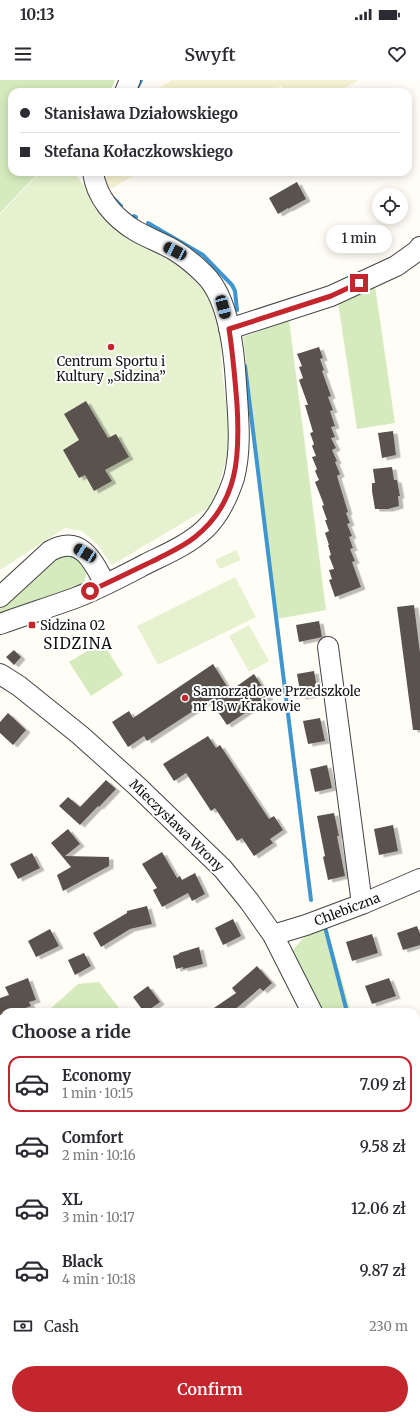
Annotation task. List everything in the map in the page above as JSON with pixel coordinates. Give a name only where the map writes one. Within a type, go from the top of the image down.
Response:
[{"type":"street","points":[[0,624],[76,598],[180,547],[195,538],[206,528],[217,514],[227,496],[237,463],[238,431],[235,378],[229,329],[220,297],[206,276],[175,251],[136,231],[120,220],[101,197],[96,188],[94,176]]},
{"type":"street","points":[[229,329],[331,296],[396,266],[417,252],[420,247]]},
{"type":"street","points":[[0,597],[50,551],[65,545],[75,547],[92,559],[105,584]]},
{"type":"street","points":[[328,647],[362,904]]},
{"type":"street","name":"Mieczysława Wrony","points":[[0,674],[19,686],[80,735],[193,839],[232,880],[272,935],[310,1008]]},
{"type":"street","name":"Chlebiczna","points":[[272,935],[306,925],[362,904],[420,879]]},
{"type":"shaded area","points":[[172,80],[359,80],[344,88],[282,88],[281,86],[277,88],[159,88]]},
{"type":"shaded area","points":[[104,176],[132,176],[111,189],[104,182]]},
{"type":"green space","points":[[0,80],[115,80],[112,88],[8,88],[8,176],[35,176],[0,213]]},
{"type":"green space","name":"Centrum Sportu i Kultury „Sidzina”","points":[[36,176],[77,176],[99,207],[128,233],[178,264],[203,286],[214,305],[220,323],[222,371],[231,443],[213,505],[112,565],[97,544],[82,531],[65,528],[0,570],[0,214]]},
{"type":"green space","points":[[375,286],[395,423],[357,429],[338,302]]},
{"type":"green space","points":[[289,320],[326,610],[277,619],[243,337]]},
{"type":"green space","points":[[236,550],[241,560],[220,569],[215,560]]},
{"type":"green space","points":[[74,554],[87,569],[85,580],[81,587],[0,617],[0,609],[57,556]]},
{"type":"green space","points":[[235,577],[256,617],[158,665],[137,626]]},
{"type":"green space","points":[[249,625],[269,661],[249,672],[229,636]]},
{"type":"green space","points":[[102,642],[123,675],[91,696],[69,662]]},
{"type":"green space","points":[[326,925],[350,1008],[317,1008],[291,952],[307,934]]},
{"type":"green space","points":[[99,982],[119,1008],[51,1008],[78,984]]},
{"type":"building","points":[[297,182],[306,199],[278,214],[269,198]]},
{"type":"building","points":[[319,347],[323,358],[320,359],[324,370],[322,371],[331,396],[328,397],[333,410],[330,411],[335,426],[331,427],[335,437],[331,438],[336,448],[332,450],[337,461],[335,462],[340,474],[337,476],[350,523],[347,524],[352,536],[349,537],[353,548],[350,549],[355,561],[352,562],[361,587],[335,597],[329,580],[332,579],[329,570],[334,569],[329,556],[331,555],[325,533],[329,531],[322,506],[324,505],[315,482],[319,480],[315,471],[317,469],[312,457],[316,456],[312,446],[314,444],[310,433],[313,432],[305,405],[308,405],[299,380],[303,378],[299,367],[302,366],[297,354]]},
{"type":"building","points":[[86,401],[108,438],[116,434],[129,457],[105,470],[112,481],[94,491],[85,475],[79,478],[63,450],[79,440],[64,414]]},
{"type":"building","points":[[393,431],[396,455],[382,458],[378,433]]},
{"type":"building","points":[[392,467],[394,480],[397,480],[400,496],[398,496],[399,506],[388,509],[375,509],[372,491],[372,483],[375,483],[373,469]]},
{"type":"building","points":[[414,605],[420,653],[420,730],[413,730],[397,607]]},
{"type":"building","points":[[319,621],[322,637],[299,642],[296,625]]},
{"type":"building","points":[[14,650],[21,657],[14,665],[6,657]]},
{"type":"building","points":[[213,664],[230,691],[254,674],[269,697],[227,725],[210,700],[147,741],[144,736],[128,747],[112,722],[129,711],[133,718]]},
{"type":"building","points":[[314,671],[318,694],[301,697],[297,674]]},
{"type":"building","points":[[8,713],[26,730],[13,745],[0,733],[0,722]]},
{"type":"building","points":[[320,718],[325,741],[308,744],[303,721]]},
{"type":"building","points":[[208,736],[216,748],[220,745],[269,819],[274,816],[283,830],[270,839],[273,843],[254,856],[242,838],[237,841],[215,808],[211,811],[186,773],[174,781],[163,764]]},
{"type":"building","points":[[327,765],[332,788],[315,792],[310,769]]},
{"type":"building","points":[[106,780],[116,789],[80,825],[59,806],[68,797],[80,807]]},
{"type":"building","points":[[334,813],[345,876],[328,880],[317,816]]},
{"type":"building","points":[[393,825],[398,851],[379,855],[374,829]]},
{"type":"building","points":[[68,829],[80,844],[65,856],[109,857],[109,866],[63,891],[57,875],[71,867],[51,843]]},
{"type":"building","points":[[162,852],[177,878],[180,876],[182,880],[195,873],[205,894],[192,901],[188,893],[162,907],[153,890],[157,888],[142,864]]},
{"type":"building","points":[[32,853],[40,868],[18,879],[10,864]]},
{"type":"building","points":[[147,906],[152,924],[130,929],[101,947],[93,933],[127,913],[127,911]]},
{"type":"building","points":[[233,919],[241,936],[223,945],[215,928]]},
{"type":"building","points":[[417,926],[420,934],[420,945],[403,950],[397,933]]},
{"type":"building","points":[[50,929],[59,946],[36,957],[28,941]]},
{"type":"building","points":[[372,934],[378,953],[352,961],[346,942]]},
{"type":"building","points":[[199,947],[203,964],[183,969],[183,967],[176,969],[173,956]]},
{"type":"building","points":[[84,953],[91,966],[75,975],[68,960]]},
{"type":"building","points":[[257,966],[272,983],[263,991],[260,988],[237,1008],[214,1008],[236,993],[232,988]]},
{"type":"building","points":[[28,978],[36,1000],[29,1002],[31,1006],[26,1008],[0,1008],[0,998],[9,995],[5,987]]},
{"type":"building","points":[[389,978],[396,996],[372,1004],[365,986]]},
{"type":"building","points":[[148,986],[160,1002],[152,1008],[141,1008],[133,997]]},
{"type":"waterway","points":[[137,88],[141,80]]},
{"type":"waterway","points":[[113,198],[121,206]]},
{"type":"waterway","points":[[148,223],[203,255],[232,285],[235,291],[237,310]]},
{"type":"waterway","points":[[245,366],[311,900]]},
{"type":"waterway","points":[[325,927],[346,1008]]},
{"type":"place","name":"Centrum Sportu i Kultury „Sidzina”","points":[[111,347]]},
{"type":"place","name":"Sidzina 02","points":[[32,625]]},
{"type":"place","name":"Samorządowe Przedszkole nr 18 w Krakowie","points":[[185,698]]},
{"type":"district","name":"SIDZINA","points":[[78,644]]},
{"type":"route","points":[[90,591],[180,547],[195,538],[206,528],[217,514],[227,496],[237,463],[238,439],[233,353],[229,329],[331,296],[359,283]]}]
